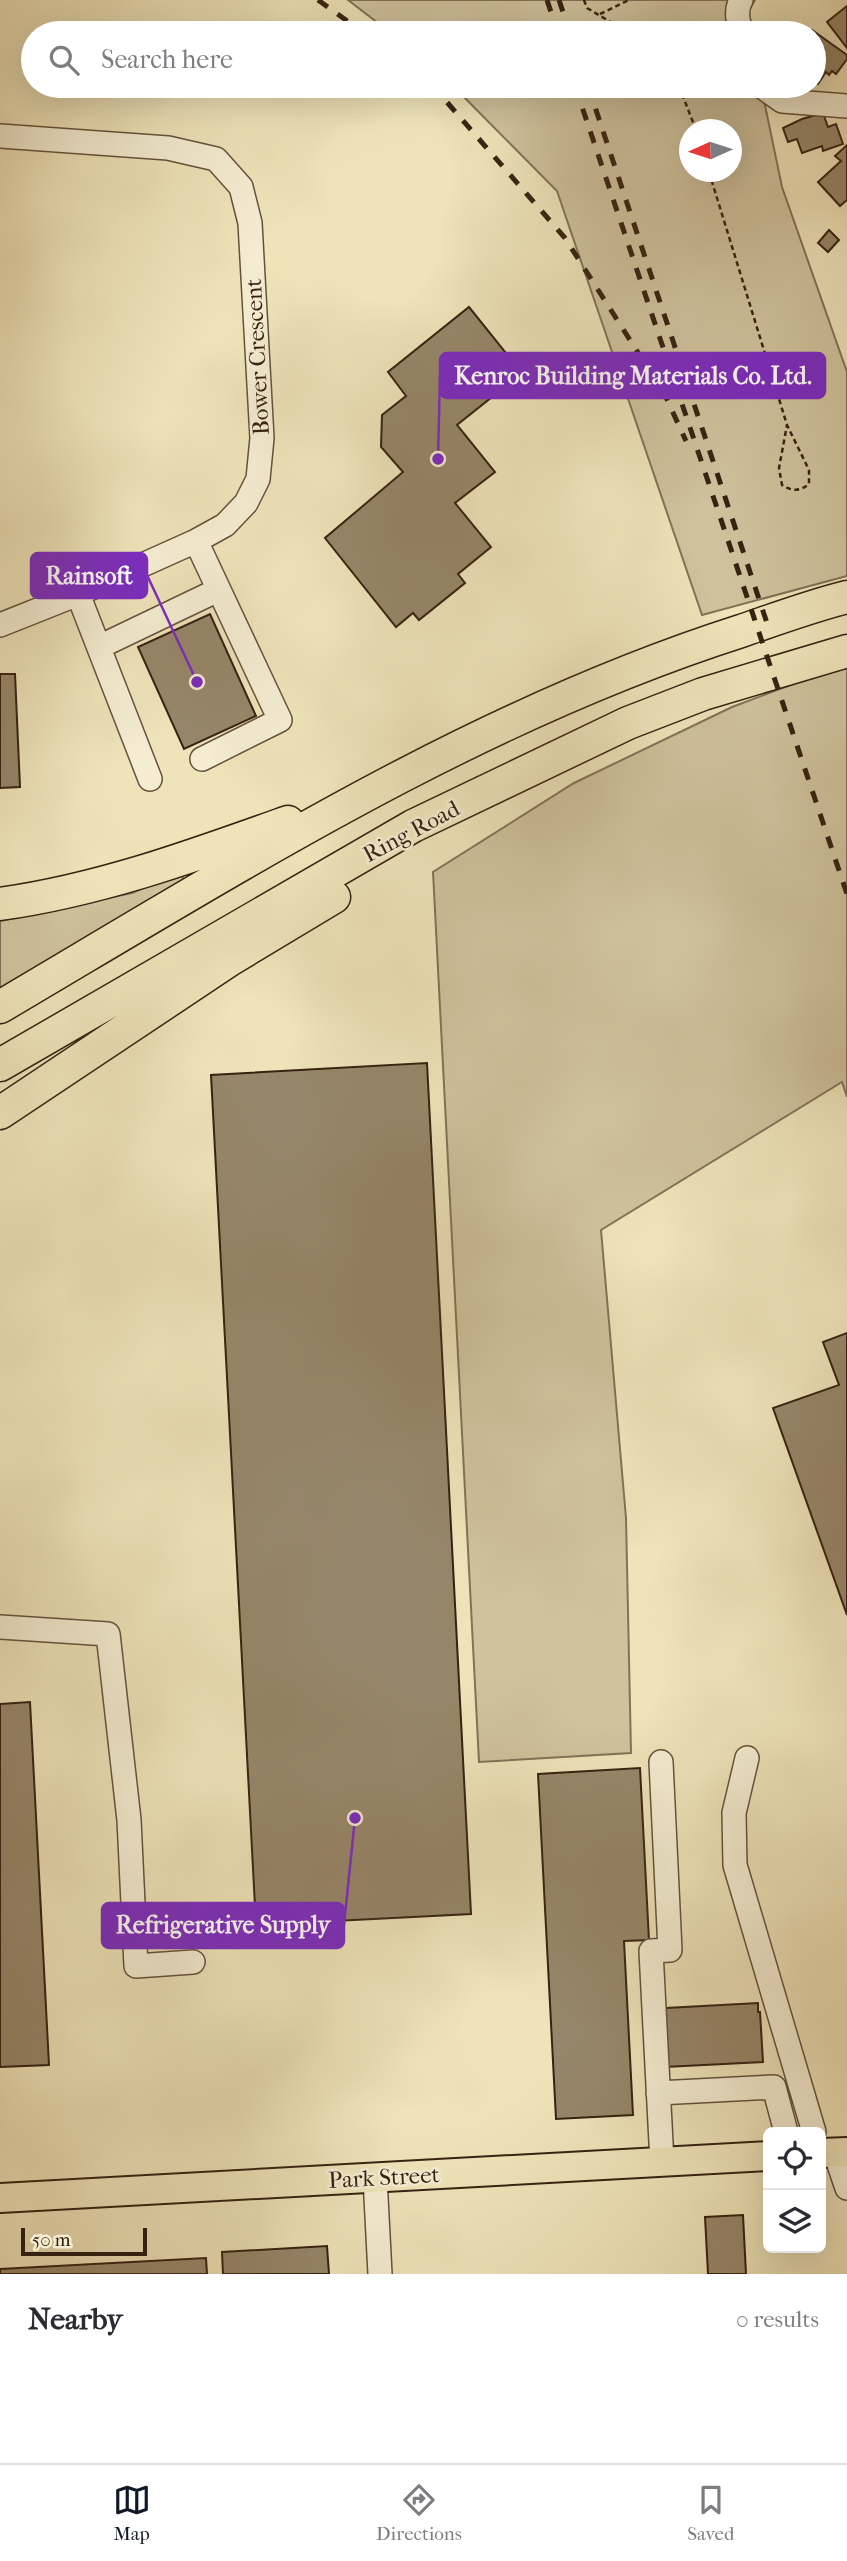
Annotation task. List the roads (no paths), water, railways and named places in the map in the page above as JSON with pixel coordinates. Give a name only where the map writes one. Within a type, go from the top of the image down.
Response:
[{"type":"highway","points":[[0,1007],[362,795],[469,740],[583,688],[691,646],[847,597]]},
{"type":"highway","name":"Ring Road","points":[[2,1060],[413,827],[628,723],[703,694],[847,651]]},
{"type":"highway","points":[[0,1113],[231,959],[557,758]]},
{"type":"highway","points":[[0,904],[102,884],[160,867],[362,795]]},
{"type":"main road","name":"Park Street","points":[[0,2198],[763,2156]]},
{"type":"street","points":[[738,21],[738,6],[741,0]]},
{"type":"street","points":[[777,98],[782,101],[847,106]]},
{"type":"street","name":"Bower Crescent","points":[[0,136],[169,148],[216,159],[241,187],[250,223],[262,438],[258,479],[246,503],[225,525],[196,541],[78,594],[0,625]]},
{"type":"street","points":[[196,541],[280,720],[202,759]]},
{"type":"street","points":[[99,647],[218,590]]},
{"type":"street","points":[[78,594],[150,779]]},
{"type":"street","points":[[0,1627],[108,1634],[129,1820],[136,1966],[193,1962]]},
{"type":"street","points":[[747,1758],[734,1813],[735,1865],[813,2127]]},
{"type":"street","points":[[661,1762],[670,1950],[650,1951],[662,2162]]},
{"type":"street","points":[[658,2092],[774,2087],[785,2127]]},
{"type":"street","points":[[834,2153],[847,2188]]},
{"type":"street","points":[[375,2178],[380,2274]]},
{"type":"railway","points":[[318,0],[347,21]]},
{"type":"railway","points":[[547,0],[554,21]]},
{"type":"railway","points":[[559,0],[566,21]]},
{"type":"railway","points":[[443,98],[565,238],[665,395],[686,441]]},
{"type":"railway","points":[[579,98],[847,894]]},
{"type":"railway","points":[[592,98],[769,629]]},
{"type":"place","name":"Kenroc Building Materials Co. Ltd.","points":[[438,459]]},
{"type":"place","name":"Rainsoft","points":[[197,682]]},
{"type":"place","name":"Refrigerative Supply","points":[[355,1818]]}]
